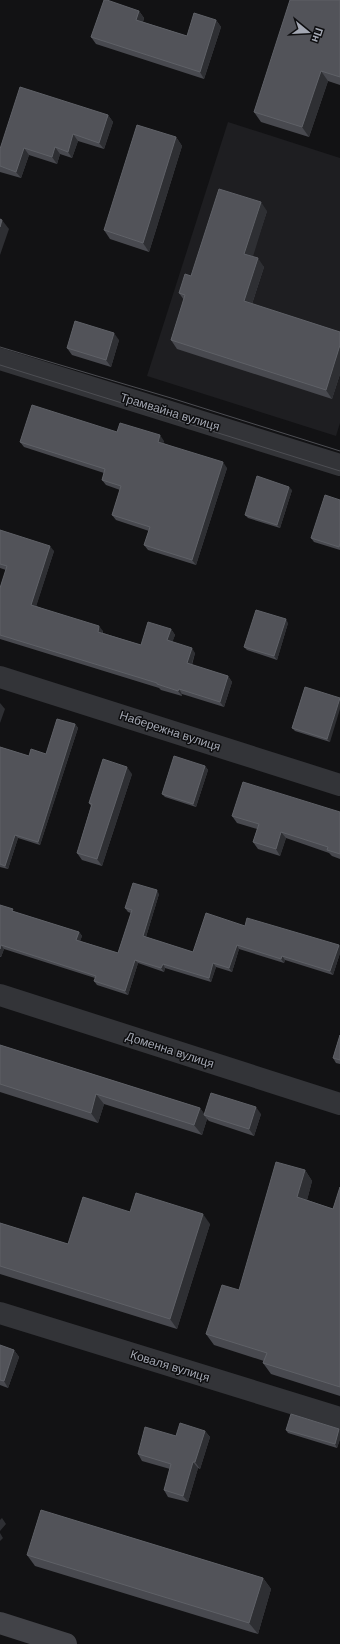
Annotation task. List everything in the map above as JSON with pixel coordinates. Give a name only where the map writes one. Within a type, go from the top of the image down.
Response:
[{"type":"street","name":"Трамвайна вулиця","points":[[0,359],[340,465]]},
{"type":"street","name":"Набережна вулиця","points":[[0,677],[340,786]]},
{"type":"street","name":"Доменна вулиця","points":[[0,995],[340,1104]]},
{"type":"street","name":"Коваля вулиця","points":[[0,1313],[340,1418]]},
{"type":"street","points":[[0,1623],[66,1644]]},
{"type":"shaded area","points":[[228,122],[340,158],[340,423],[336,436],[147,376]]},
{"type":"building","points":[[104,0],[139,11],[136,20],[187,36],[194,13],[216,20],[200,72],[91,37]]},
{"type":"building","points":[[290,0],[340,0],[340,77],[321,71],[302,127],[254,112]]},
{"type":"building","points":[[20,87],[108,115],[99,143],[73,134],[68,152],[55,147],[52,157],[24,148],[16,172],[0,166],[0,149]]},
{"type":"building","points":[[137,125],[176,137],[143,243],[104,230]]},
{"type":"building","points":[[219,189],[261,202],[244,254],[258,258],[244,301],[340,332],[340,345],[326,390],[171,340],[185,295],[179,293],[185,274],[191,276]]},
{"type":"building","points":[[75,321],[114,333],[106,360],[67,348]]},
{"type":"building","points":[[32,405],[117,432],[120,423],[160,435],[158,442],[223,462],[192,560],[144,545],[150,527],[112,515],[121,486],[102,480],[105,469],[20,442]]},
{"type":"building","points":[[257,476],[289,487],[277,525],[245,515]]},
{"type":"building","points":[[325,495],[340,500],[339,547],[311,538]]},
{"type":"building","points":[[0,530],[50,546],[31,605],[99,626],[98,632],[141,645],[148,622],[171,629],[167,640],[192,648],[187,663],[228,676],[220,702],[179,689],[178,691],[157,683],[0,635],[0,588],[7,566],[0,564]]},
{"type":"building","points":[[256,610],[286,619],[274,656],[244,647]]},
{"type":"building","points":[[305,687],[340,698],[327,739],[292,728]]},
{"type":"building","points":[[57,719],[75,724],[38,842],[15,835],[5,866],[0,864],[0,747],[29,756],[31,749],[46,754]]},
{"type":"building","points":[[174,756],[205,766],[193,804],[162,794]]},
{"type":"building","points":[[103,759],[127,767],[97,859],[77,853],[92,804],[89,803]]},
{"type":"building","points":[[243,782],[340,812],[340,854],[327,850],[328,847],[281,832],[276,849],[253,842],[259,824],[232,816]]},
{"type":"building","points":[[133,883],[157,890],[143,936],[193,952],[206,913],[245,926],[247,918],[339,945],[330,971],[282,956],[281,959],[237,945],[229,968],[213,963],[209,978],[163,964],[161,968],[135,960],[125,991],[94,981],[96,976],[1,945],[0,949],[0,905],[13,909],[12,911],[79,932],[76,940],[118,953],[132,910],[125,908]]},
{"type":"building","points":[[340,1035],[340,1060],[333,1058]]},
{"type":"building","points":[[0,1045],[200,1108],[194,1125],[96,1094],[91,1113],[0,1084]]},
{"type":"building","points":[[211,1093],[256,1107],[249,1129],[204,1115]]},
{"type":"building","points":[[276,1162],[305,1170],[297,1197],[333,1209],[340,1187],[340,1387],[263,1363],[267,1353],[206,1334],[222,1285],[239,1290]]},
{"type":"building","points":[[136,1193],[203,1214],[170,1319],[0,1266],[0,1223],[68,1244],[83,1197],[130,1212]]},
{"type":"building","points":[[0,1345],[14,1350],[4,1381],[0,1380]]},
{"type":"building","points":[[291,1414],[339,1429],[335,1444],[286,1430]]},
{"type":"building","points":[[180,1423],[205,1431],[195,1462],[193,1462],[183,1496],[164,1490],[171,1464],[138,1454],[145,1427],[176,1436]]},
{"type":"building","points":[[41,1510],[263,1578],[249,1623],[27,1555]]},
{"type":"tram line","points":[[0,347],[171,398],[340,451]]},
{"type":"tram line","points":[[0,365],[340,471]]}]
